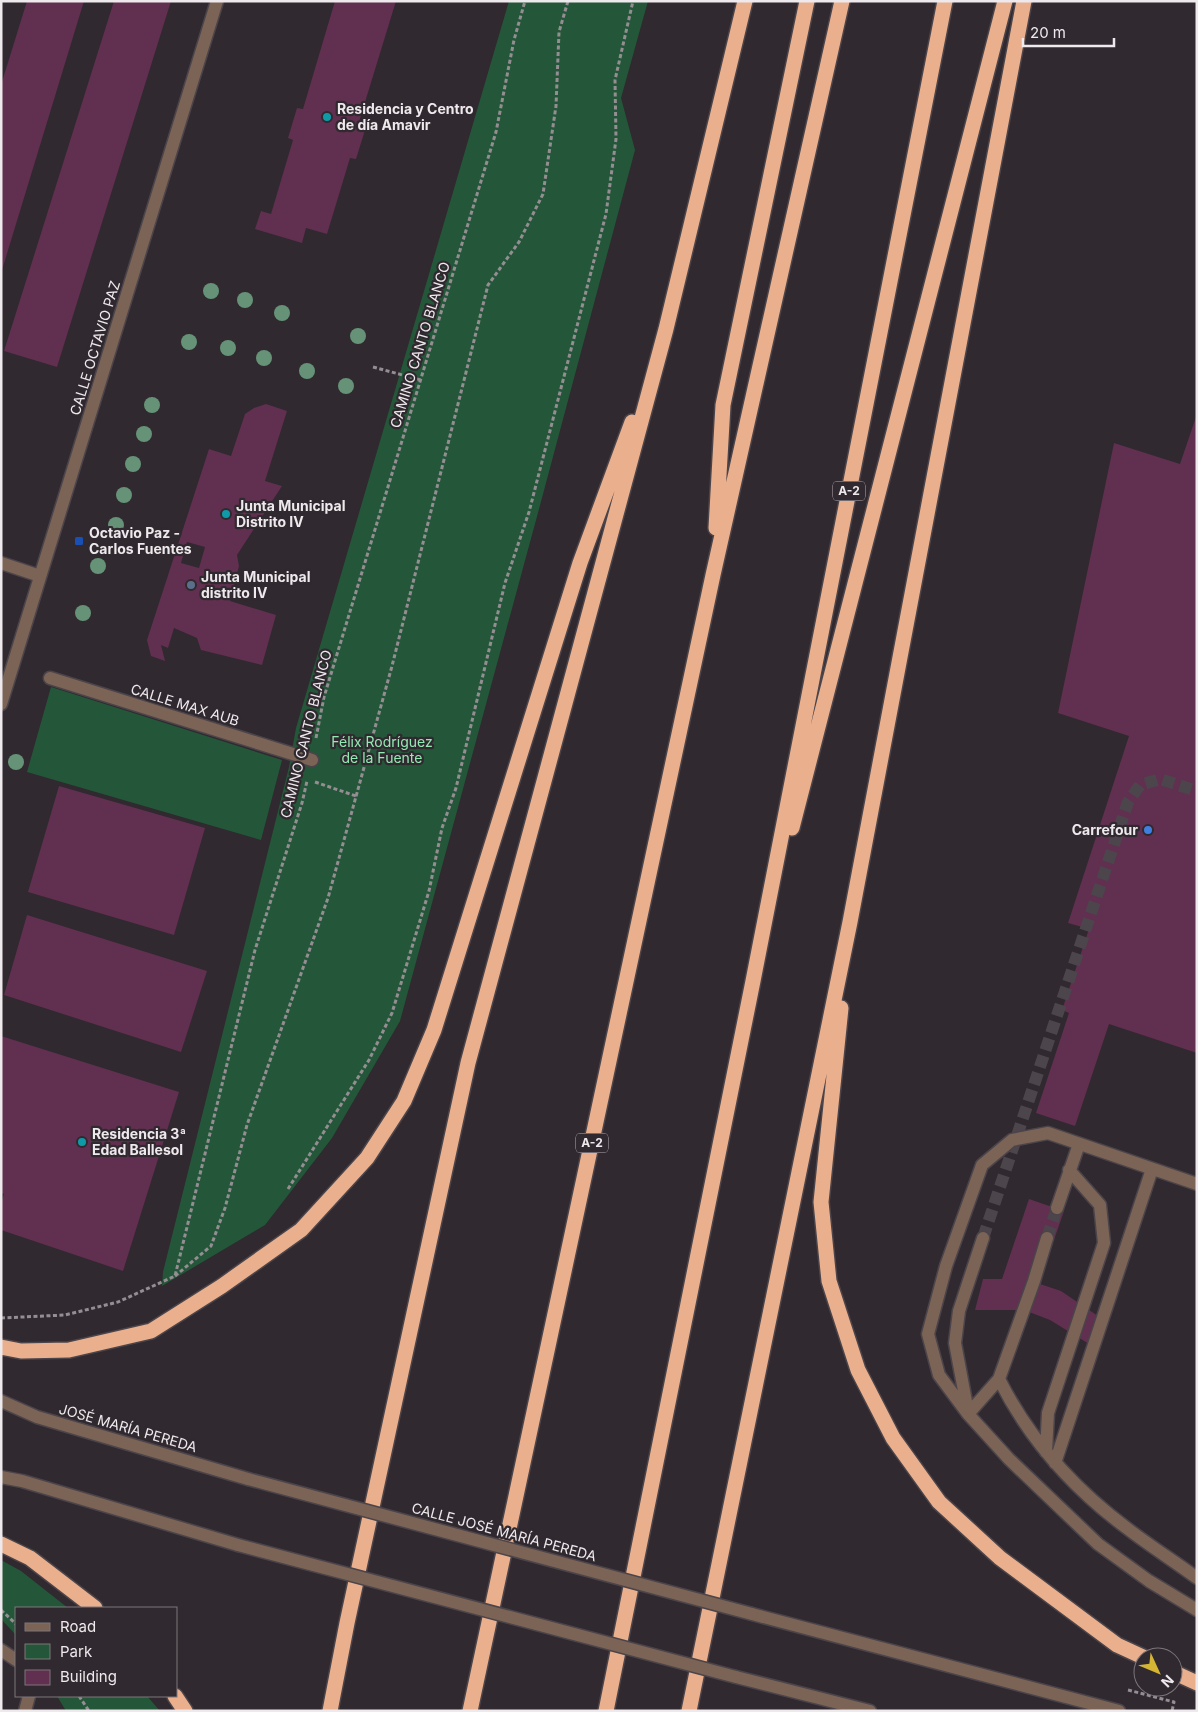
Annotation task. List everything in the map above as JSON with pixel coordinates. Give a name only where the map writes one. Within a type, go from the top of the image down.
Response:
[{"type":"highway","points":[[330,1711],[347,1623],[468,1062],[666,329],[746,1]]},
{"type":"highway","points":[[713,575],[723,405],[807,1]]},
{"type":"highway","name":"A-2","points":[[470,1711],[713,575],[842,1]]},
{"type":"highway","name":"A-2","points":[[606,1711],[945,1]]},
{"type":"highway","points":[[752,982],[1005,1]]},
{"type":"highway","points":[[689,1711],[850,922],[1024,1]]},
{"type":"highway","points":[[1,1347],[21,1351],[69,1350],[151,1331],[222,1286],[301,1230],[367,1158],[378,1142],[404,1101],[434,1030],[580,563],[666,329]]},
{"type":"highway","points":[[850,922],[821,1202],[829,1281],[858,1370],[893,1438],[939,1502],[1000,1558],[1117,1645],[1133,1653]]},
{"type":"highway","points":[[1,1544],[30,1558],[94,1607]]},
{"type":"highway","points":[[1183,1677],[1197,1683]]},
{"type":"highway","points":[[176,1697],[185,1711]]},
{"type":"street","name":"CALLE OCTAVIO PAZ","points":[[1,704],[217,1]]},
{"type":"street","points":[[1,563],[40,576]]},
{"type":"street","name":"CALLE MAX AUB","points":[[50,678],[312,760]]},
{"type":"street","points":[[1197,1184],[1048,1134],[1012,1140],[982,1165],[946,1266],[928,1334],[940,1375],[968,1414],[1009,1459],[1098,1544],[1149,1581],[1197,1610]]},
{"type":"street","points":[[1057,1208],[1079,1144]]},
{"type":"street","points":[[1056,1463],[1152,1169]]},
{"type":"street","points":[[1046,1452],[1048,1413],[1104,1243],[1100,1205],[1069,1170]]},
{"type":"street","points":[[968,1414],[955,1343],[959,1311],[983,1238]]},
{"type":"street","points":[[968,1414],[999,1379],[1034,1281],[1047,1238]]},
{"type":"street","points":[[999,1379],[1014,1408],[1046,1452],[1092,1500],[1121,1524],[1197,1578]]},
{"type":"street","name":"JOSÉ MARÍA PEREDA","points":[[1,1401],[37,1417],[248,1479]]},
{"type":"street","points":[[1,1477],[22,1481],[238,1545],[870,1711]]},
{"type":"street","name":"CALLE JOSÉ MARÍA PEREDA","points":[[248,1479],[1119,1711]]},
{"type":"street","points":[[1,1650],[15,1659]]},
{"type":"street","points":[[25,1711],[29,1697]]},
{"type":"path","name":"CAMINO CANTO BLANCO","points":[[175,1276],[255,950],[302,803],[324,697],[496,132],[514,40],[525,1]]},
{"type":"path","points":[[1,1318],[65,1315],[118,1302],[175,1276],[211,1246],[225,1208],[247,1125],[328,898],[392,666],[488,285],[520,242],[543,194],[556,106],[559,32],[568,1]]},
{"type":"path","points":[[288,1189],[369,1060],[392,1013],[428,891],[442,828],[456,788],[506,583],[529,512],[606,214],[616,138],[615,80],[634,1]]},
{"type":"path","points":[[373,367],[421,380]]},
{"type":"path","points":[[307,780],[356,796]]},
{"type":"path","points":[[1,1610],[15,1623]]},
{"type":"path","points":[[80,1697],[89,1711]]},
{"type":"path","points":[[1172,1711],[1174,1702]]},
{"type":"green space","name":"Félix Rodríguez de la Fuente","points":[[509,1],[648,1],[621,98],[635,150],[539,509],[400,1021],[332,1138],[265,1225],[162,1286],[163,1272],[289,767],[296,728]]},
{"type":"green space","points":[[51,687],[282,760],[261,840],[27,772]]},
{"type":"green space","points":[[1,1560],[21,1571],[67,1607],[15,1607],[15,1634],[1,1619]]},
{"type":"green space","points":[[58,1697],[148,1697],[160,1711],[66,1711]]},
{"type":"building","points":[[27,1],[84,1],[2,270],[1,85]]},
{"type":"building","points":[[114,1],[171,1],[57,367],[4,351]]},
{"type":"building","name":"Residencia y Centro de día Amavir","points":[[335,1],[396,1],[358,125],[366,127],[356,159],[350,158],[327,234],[306,228],[302,243],[255,229],[261,211],[271,214],[293,140],[288,138],[297,108],[303,109]]},
{"type":"building","name":"Junta Municipal Distrito IV","points":[[266,404],[287,411],[265,481],[282,486],[237,555],[239,566],[230,601],[276,615],[262,665],[201,650],[197,638],[174,628],[168,648],[161,645],[165,661],[151,656],[147,640],[209,449],[231,456],[245,414],[254,408]],"holes":[[[187,542],[205,547],[199,568],[181,563]]]},
{"type":"building","name":"Carrefour","points":[[1197,414],[1197,1053],[1109,1024],[1075,1126],[1036,1113],[1069,1013],[1062,1010],[1089,929],[1068,923],[1129,736],[1058,713],[1114,443],[1180,464]]},
{"type":"building","points":[[59,786],[205,828],[174,935],[28,892]]},
{"type":"building","points":[[27,915],[207,971],[181,1052],[4,995]]},
{"type":"building","name":"Residencia 3ª Edad Ballesol","points":[[1,1036],[179,1092],[123,1271],[1,1230],[1,1203],[4,1194],[1,1193]]},
{"type":"building","points":[[1029,1199],[1064,1211],[1054,1240],[1041,1236],[1028,1280],[1061,1291],[1098,1316],[1089,1344],[1050,1320],[1024,1310],[975,1310],[983,1279],[1002,1279]]},
{"type":"tunnel","points":[[983,1238],[1128,802],[1140,785],[1160,779],[1197,791]]},
{"type":"tunnel","points":[[1047,1238],[1057,1208]]},
{"type":"place","name":"Residencia y Centro de día Amavir","points":[[327,117]]},
{"type":"place","name":"Junta Municipal Distrito IV","points":[[226,514]]},
{"type":"place","name":"Octavio Paz - Carlos Fuentes","points":[[79,541]]},
{"type":"place","name":"Junta Municipal distrito IV","points":[[191,585]]},
{"type":"place","name":"Carrefour","points":[[1148,830]]},
{"type":"place","name":"Residencia 3ª Edad Ballesol","points":[[82,1142]]}]
